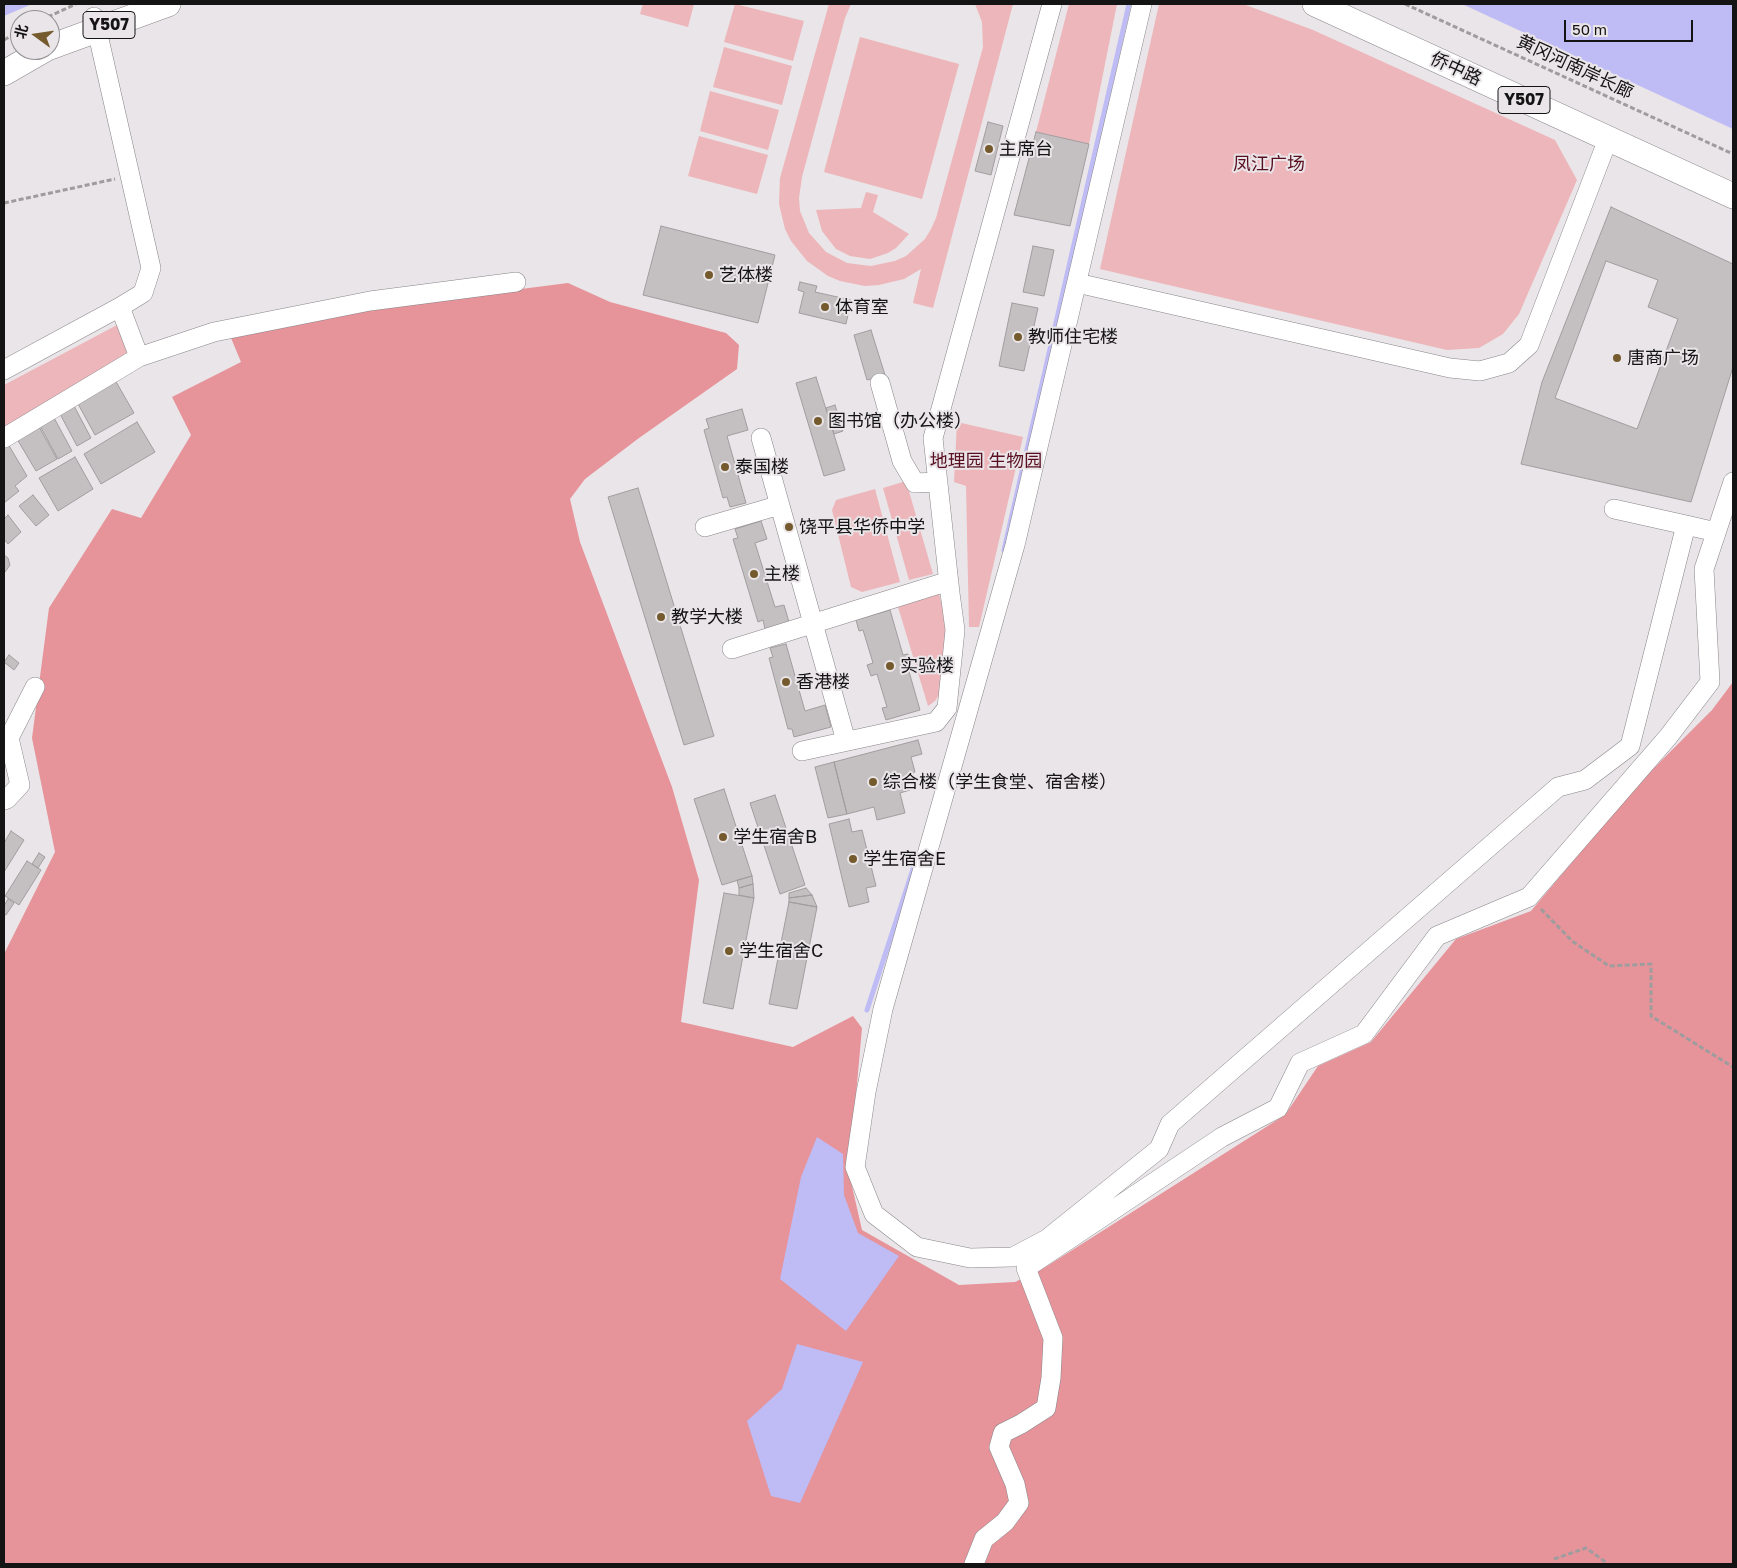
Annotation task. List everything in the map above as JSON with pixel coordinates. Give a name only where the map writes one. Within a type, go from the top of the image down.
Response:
[{"type":"main road","name":"Y507","points":[[60,42],[168,4]]},
{"type":"main road","name":"侨中路","points":[[1315,4],[1733,196]]},
{"type":"main road","points":[[4,73],[27,60]]},
{"type":"street","points":[[802,751],[936,722],[947,708],[955,630],[933,438],[1052,4]]},
{"type":"street","points":[[1142,4],[1015,545],[883,1009],[866,1092],[855,1167],[874,1214],[917,1247],[970,1258],[1013,1257],[1047,1238],[1159,1149],[1170,1124],[1558,787],[1585,780],[1630,746],[1686,525]]},
{"type":"street","points":[[4,370],[120,308],[143,293],[151,268],[94,17]]},
{"type":"street","points":[[1077,283],[1450,368],[1480,371],[1509,363],[1529,345],[1608,139]]},
{"type":"street","points":[[4,438],[140,357],[214,332],[370,301],[516,282]]},
{"type":"street","points":[[120,308],[140,357]]},
{"type":"street","points":[[880,383],[902,461],[915,482],[938,482]]},
{"type":"street","points":[[761,438],[846,741]]},
{"type":"street","points":[[974,1564],[984,1539],[1004,1522],[1019,1503],[1015,1484],[1000,1447],[1003,1433],[1046,1408],[1051,1378],[1053,1338],[1026,1268],[1222,1138],[1278,1108],[1300,1063],[1364,1034],[1436,936],[1529,897],[1668,737],[1710,682],[1704,569],[1733,482]]},
{"type":"street","points":[[704,527],[780,505]]},
{"type":"street","points":[[1614,509],[1716,532]]},
{"type":"street","points":[[732,649],[949,581]]},
{"type":"street","points":[[4,800],[20,785],[9,738],[35,687]]},
{"type":"path","points":[[60,11],[76,4]]},
{"type":"path","name":"黄冈河南岸长廊","points":[[1405,4],[1733,154]]},
{"type":"path","points":[[4,203],[130,175]]},
{"type":"path","points":[[1529,897],[1572,940],[1609,966],[1651,964],[1651,1016],[1733,1067]]},
{"type":"path","points":[[1554,1559],[1586,1548],[1607,1562],[1607,1564]]},
{"type":"green space","points":[[643,4],[694,4],[688,27],[640,14]]},
{"type":"green space","points":[[735,4],[804,21],[793,61],[724,42]]},
{"type":"green space","points":[[829,4],[851,4],[845,18],[802,177],[799,198],[800,211],[809,233],[826,252],[847,263],[871,266],[895,261],[906,256],[925,239],[931,229],[936,218],[983,47],[982,22],[975,4],[1013,4],[933,308],[913,303],[921,269],[904,279],[879,285],[865,286],[840,281],[828,276],[807,261],[791,241],[785,229],[779,204],[780,178]]},
{"type":"green space","points":[[1069,4],[1117,4],[1089,144],[1036,132]]},
{"type":"green space","name":"凤江广场","points":[[1159,4],[1243,4],[1313,30],[1555,140],[1577,180],[1519,314],[1503,334],[1479,348],[1447,350],[1100,269]]},
{"type":"green space","points":[[860,37],[959,64],[922,199],[824,172]]},
{"type":"green space","points":[[724,47],[792,66],[782,105],[713,87]]},
{"type":"green space","points":[[710,91],[779,110],[768,150],[700,131]]},
{"type":"green space","points":[[699,136],[768,155],[757,194],[688,176]]},
{"type":"green space","points":[[866,192],[878,195],[873,212],[909,234],[896,248],[870,259],[850,256],[836,249],[822,231],[816,210],[861,208]]},
{"type":"green space","points":[[117,325],[127,353],[4,429],[4,385]]},
{"type":"green space","name":"地理园 生物园","points":[[957,422],[1023,437],[979,627],[969,627],[966,486],[954,482]]},
{"type":"green space","points":[[906,481],[933,574],[909,580],[883,488]]},
{"type":"green space","points":[[875,489],[900,582],[862,592],[851,587],[832,510],[836,500]]},
{"type":"green space","points":[[939,594],[949,629],[943,682],[939,695],[928,706],[898,607]]},
{"type":"shaded area","points":[[568,283],[610,302],[726,333],[739,345],[737,369],[639,438],[585,479],[570,499],[580,542],[672,787],[699,880],[681,1022],[793,1047],[853,1016],[862,1028],[849,1173],[862,1230],[959,1285],[1015,1282],[1044,1268],[1285,1115],[1318,1066],[1371,1042],[1456,939],[1531,911],[1637,785],[1712,710],[1733,682],[1733,1564],[4,1564],[4,954],[55,852],[32,738],[49,608],[112,509],[141,518],[191,435],[172,397],[241,362],[231,338],[373,308]]},
{"type":"water","points":[[4,4],[32,4],[18,10],[10,10],[10,13],[4,16]]},
{"type":"water","points":[[1462,4],[1733,4],[1733,129]]},
{"type":"water","points":[[817,1137],[843,1154],[844,1195],[858,1233],[899,1256],[846,1331],[780,1279],[801,1177]]},
{"type":"water","points":[[797,1344],[863,1362],[800,1503],[771,1496],[747,1421],[782,1389]]},
{"type":"building","name":"主席台","points":[[988,122],[1003,126],[991,175],[975,171]]},
{"type":"building","points":[[1036,132],[1089,144],[1070,226],[1014,215]]},
{"type":"building","points":[[1611,207],[1733,264],[1733,367],[1691,502],[1521,464],[1542,382]]},
{"type":"building","name":"艺体楼","points":[[661,226],[775,255],[758,323],[643,295]]},
{"type":"building","name":"教师住宅楼","points":[[1033,246],[1054,250],[1044,296],[1023,292]]},
{"type":"building","name":"唐商广场","points":[[1606,261],[1658,280],[1648,307],[1678,319],[1637,429],[1555,398]]},
{"type":"building","name":"体育室","points":[[800,282],[817,286],[815,292],[851,300],[846,324],[799,313],[804,292],[798,290]]},
{"type":"building","name":"教师住宅楼","points":[[1012,303],[1038,308],[1024,371],[999,366]]},
{"type":"building","points":[[871,330],[885,375],[867,380],[854,335]]},
{"type":"building","name":"图书馆（办公楼）","points":[[816,377],[845,470],[824,476],[796,383]]},
{"type":"building","points":[[115,380],[134,413],[95,435],[77,402]]},
{"type":"building","points":[[73,404],[91,438],[77,446],[59,412]]},
{"type":"building","points":[[835,405],[843,431],[834,434],[826,408]]},
{"type":"building","name":"泰国楼","points":[[742,409],[748,430],[727,436],[746,503],[730,507],[727,497],[723,498],[704,430],[709,428],[706,419]]},
{"type":"building","points":[[53,416],[72,451],[58,459],[39,424]]},
{"type":"building","points":[[137,422],[155,452],[101,484],[84,454]]},
{"type":"building","points":[[38,425],[57,459],[36,471],[17,439]]},
{"type":"building","points":[[8,444],[27,476],[15,486],[19,491],[4,503],[4,448]]},
{"type":"building","points":[[75,457],[93,489],[58,511],[39,478]]},
{"type":"building","name":"教学大楼","points":[[638,488],[714,736],[684,745],[608,497]]},
{"type":"building","points":[[33,495],[49,515],[36,526],[19,506]]},
{"type":"building","points":[[8,515],[21,532],[8,544],[4,539],[4,519]]},
{"type":"building","name":"主楼","points":[[761,521],[767,539],[755,543],[775,607],[784,605],[789,622],[765,629],[763,620],[758,622],[733,539],[738,538],[735,529]]},
{"type":"building","points":[[4,555],[8,558],[10,565],[5,572],[4,571]]},
{"type":"building","name":"实验楼","points":[[890,610],[903,655],[908,654],[912,667],[908,668],[920,710],[886,720],[882,708],[887,707],[877,674],[871,676],[867,665],[873,663],[863,630],[859,631],[856,620]]},
{"type":"building","name":"香港楼","points":[[786,644],[805,711],[825,705],[831,727],[794,737],[792,729],[788,729],[769,658],[773,657],[770,648]]},
{"type":"building","points":[[9,655],[19,663],[14,670],[4,662]]},
{"type":"building","name":"综合楼（学生食堂、宿舍楼）","points":[[918,740],[922,754],[911,757],[915,772],[906,775],[910,790],[900,793],[905,813],[877,820],[874,807],[847,814],[834,762]]},
{"type":"building","points":[[834,762],[847,814],[828,818],[815,767]]},
{"type":"building","name":"学生宿舍B","points":[[724,789],[752,876],[722,885],[694,799]]},
{"type":"building","points":[[775,795],[805,885],[780,894],[750,803]]},
{"type":"building","name":"学生宿舍E","points":[[849,819],[852,832],[862,830],[876,886],[866,888],[869,902],[849,907],[829,824]]},
{"type":"building","points":[[11,831],[24,840],[4,872],[4,843]]},
{"type":"building","points":[[39,853],[45,857],[38,868],[32,864]]},
{"type":"building","points":[[27,861],[41,870],[19,905],[5,896]]},
{"type":"building","points":[[752,876],[753,884],[739,888],[737,880]]},
{"type":"building","points":[[753,884],[754,898],[739,895],[739,888]]},
{"type":"building","points":[[806,888],[812,895],[789,898],[789,893]]},
{"type":"building","name":"学生宿舍C","points":[[724,893],[754,898],[733,1009],[703,1003]]},
{"type":"building","points":[[812,895],[817,907],[789,902],[789,898]]},
{"type":"building","points":[[8,899],[14,903],[6,915],[4,914],[4,906]]},
{"type":"building","points":[[789,902],[817,907],[797,1009],[769,1004]]},
{"type":"waterway","points":[[1004,550],[1129,4]]},
{"type":"waterway","points":[[867,1010],[918,854]]},
{"type":"place","name":"主席台","points":[[989,149]]},
{"type":"place","name":"艺体楼","points":[[709,275]]},
{"type":"place","name":"体育室","points":[[825,307]]},
{"type":"place","name":"教师住宅楼","points":[[1018,337]]},
{"type":"place","name":"唐商广场","points":[[1617,358]]},
{"type":"place","name":"图书馆（办公楼）","points":[[818,421]]},
{"type":"place","name":"泰国楼","points":[[725,467]]},
{"type":"place","name":"饶平县华侨中学","points":[[789,527]]},
{"type":"place","name":"主楼","points":[[754,574]]},
{"type":"place","name":"教学大楼","points":[[661,617]]},
{"type":"place","name":"实验楼","points":[[890,666]]},
{"type":"place","name":"香港楼","points":[[786,682]]},
{"type":"place","name":"综合楼（学生食堂、宿舍楼）","points":[[873,782]]},
{"type":"place","name":"学生宿舍B","points":[[723,837]]},
{"type":"place","name":"学生宿舍E","points":[[853,859]]},
{"type":"place","name":"学生宿舍C","points":[[729,951]]}]
